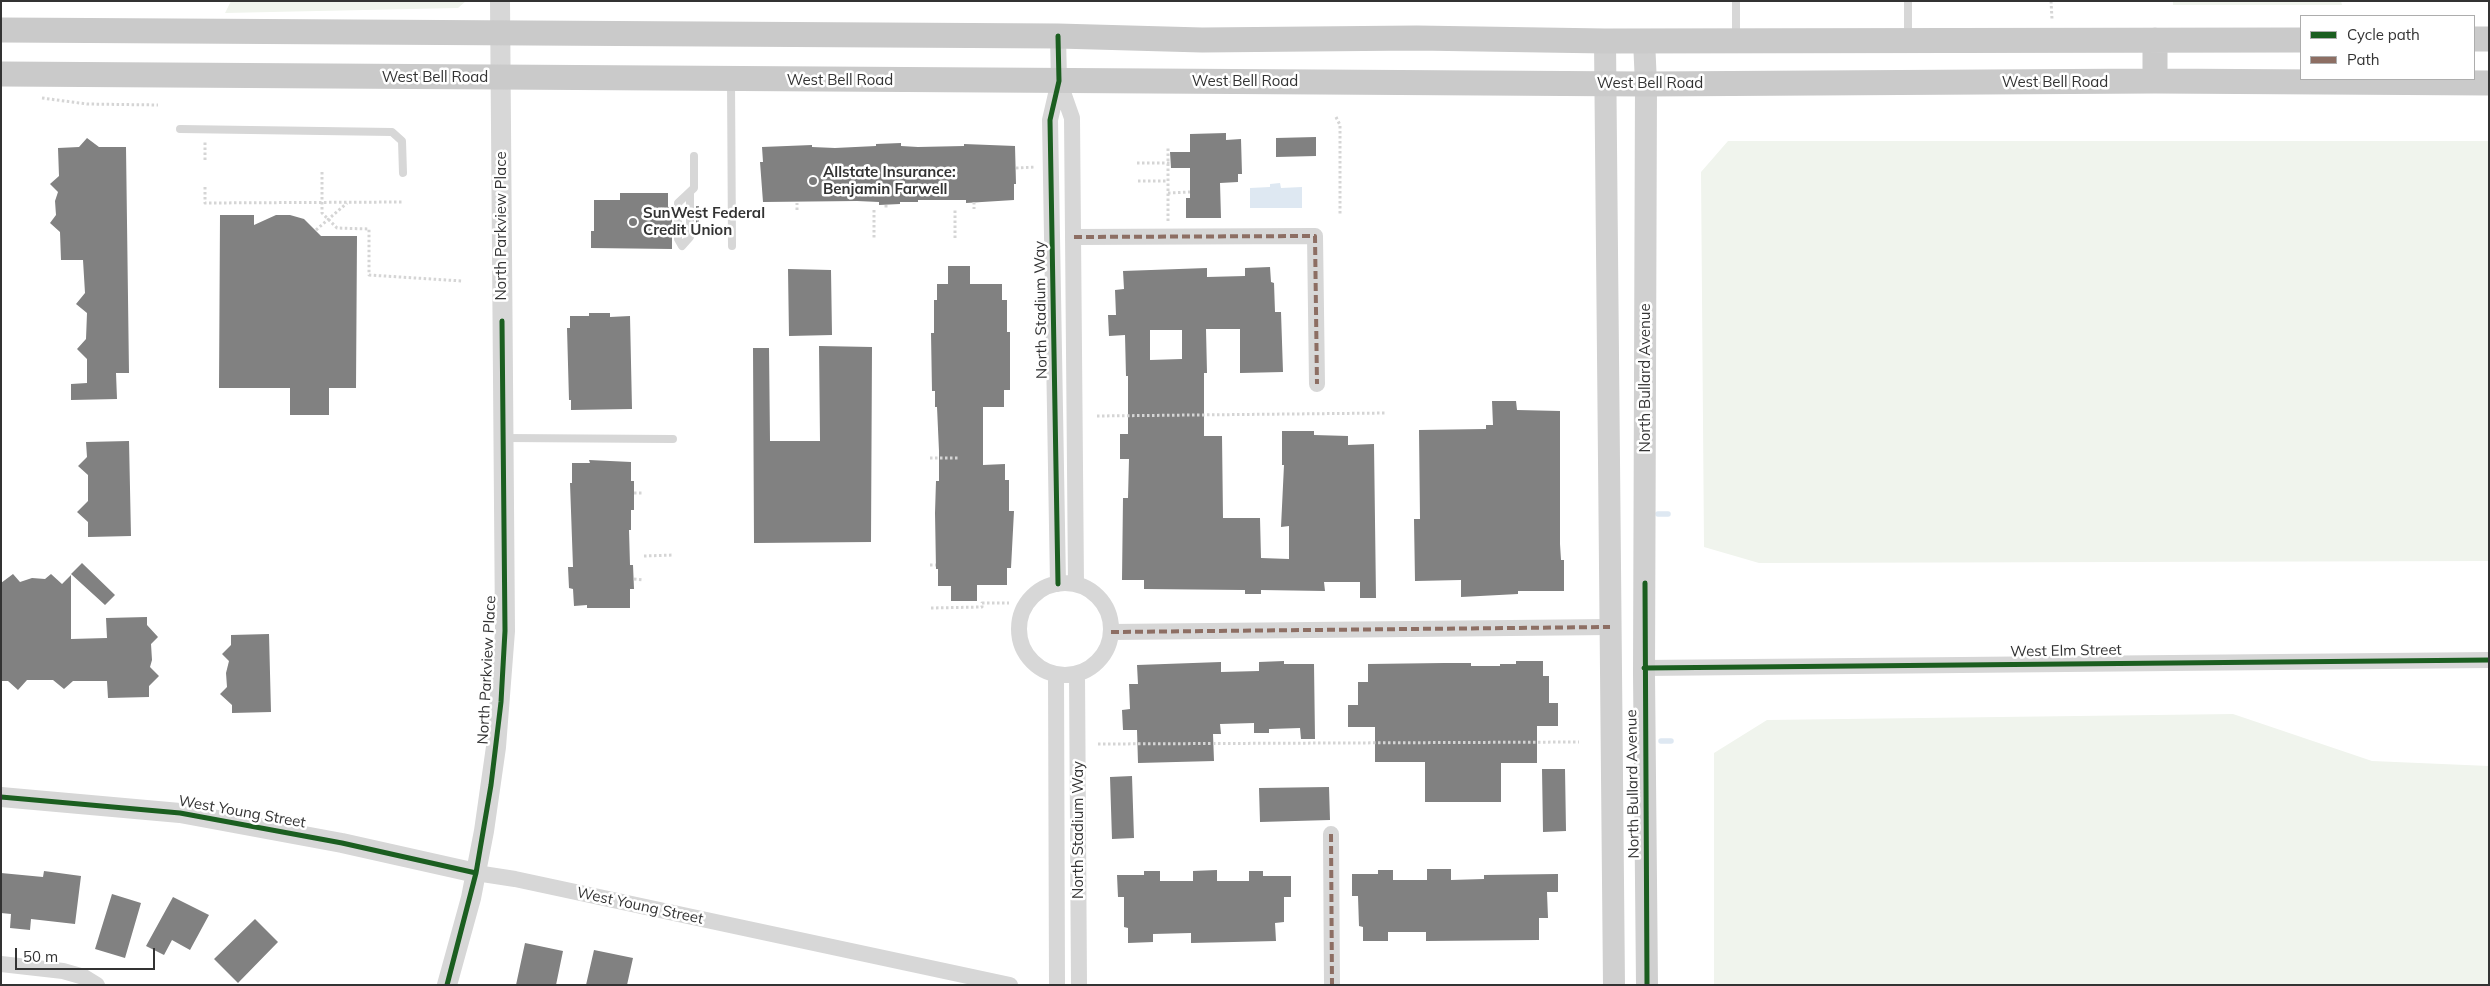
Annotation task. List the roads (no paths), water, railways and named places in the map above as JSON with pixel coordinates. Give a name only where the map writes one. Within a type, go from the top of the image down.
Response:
[{"type":"main road","points":[[1,30],[1058,36],[1202,40],[1417,38],[1606,41],[2300,40]]},
{"type":"main road","points":[[2475,39],[2489,38]]},
{"type":"main road","name":"North Bullard Avenue","points":[[1644,40],[1646,84],[1644,668],[1647,985]]},
{"type":"main road","points":[[2155,40],[2155,82]]},
{"type":"main road","name":"North Bullard Avenue","points":[[1606,41],[1614,985]]},
{"type":"main road","name":"West Bell Road","points":[[1,74],[1646,84],[2489,83]]},
{"type":"street","name":"North Parkview Place","points":[[447,985],[476,873],[496,747],[505,631],[500,1]]},
{"type":"street","name":"North Stadium Way","points":[[1058,36],[1059,81],[1050,120],[1058,584]]},
{"type":"street","name":"North Stadium Way","points":[[1059,81],[1072,118],[1076,584]]},
{"type":"street","points":[[1074,238],[1315,236],[1317,384]]},
{"type":"street","points":[[1058,584],[1076,584],[1089,590],[1101,600],[1109,614],[1111,632],[1109,644],[1102,658],[1091,668],[1077,674],[1056,675],[1042,670],[1031,661],[1023,649],[1019,635],[1019,623],[1028,601],[1041,590],[1058,584]]},
{"type":"street","points":[[1111,632],[1610,627]]},
{"type":"street","name":"West Elm Street","points":[[1644,668],[2489,660]]},
{"type":"street","name":"North Stadium Way","points":[[1077,674],[1079,985]]},
{"type":"street","name":"North Stadium Way","points":[[1056,675],[1057,985]]},
{"type":"street","name":"West Young Street","points":[[1,797],[189,815],[333,841],[476,873],[515,879],[1010,985]]},
{"type":"street","points":[[1331,834],[1332,985]]},
{"type":"street","points":[[1,964],[63,970],[84,977],[97,985]]},
{"type":"lane","points":[[1736,1],[1736,40]]},
{"type":"lane","points":[[1908,1],[1908,40]]},
{"type":"lane","points":[[731,79],[732,246]]},
{"type":"lane","points":[[180,129],[392,132],[400,136],[402,141],[403,173]]},
{"type":"lane","points":[[690,194],[690,238],[682,246],[678,239],[678,203],[690,194],[694,188],[694,156]]},
{"type":"lane","points":[[503,438],[673,439]]},
{"type":"waterway","points":[[1658,514],[1668,514]]},
{"type":"waterway","points":[[1661,741],[1671,741]]},
{"type":"place","name":"Allstate Insurance: Benjamin Farwell","points":[[813,181]]},
{"type":"place","name":"SunWest Federal Credit Union","points":[[633,222]]}]
